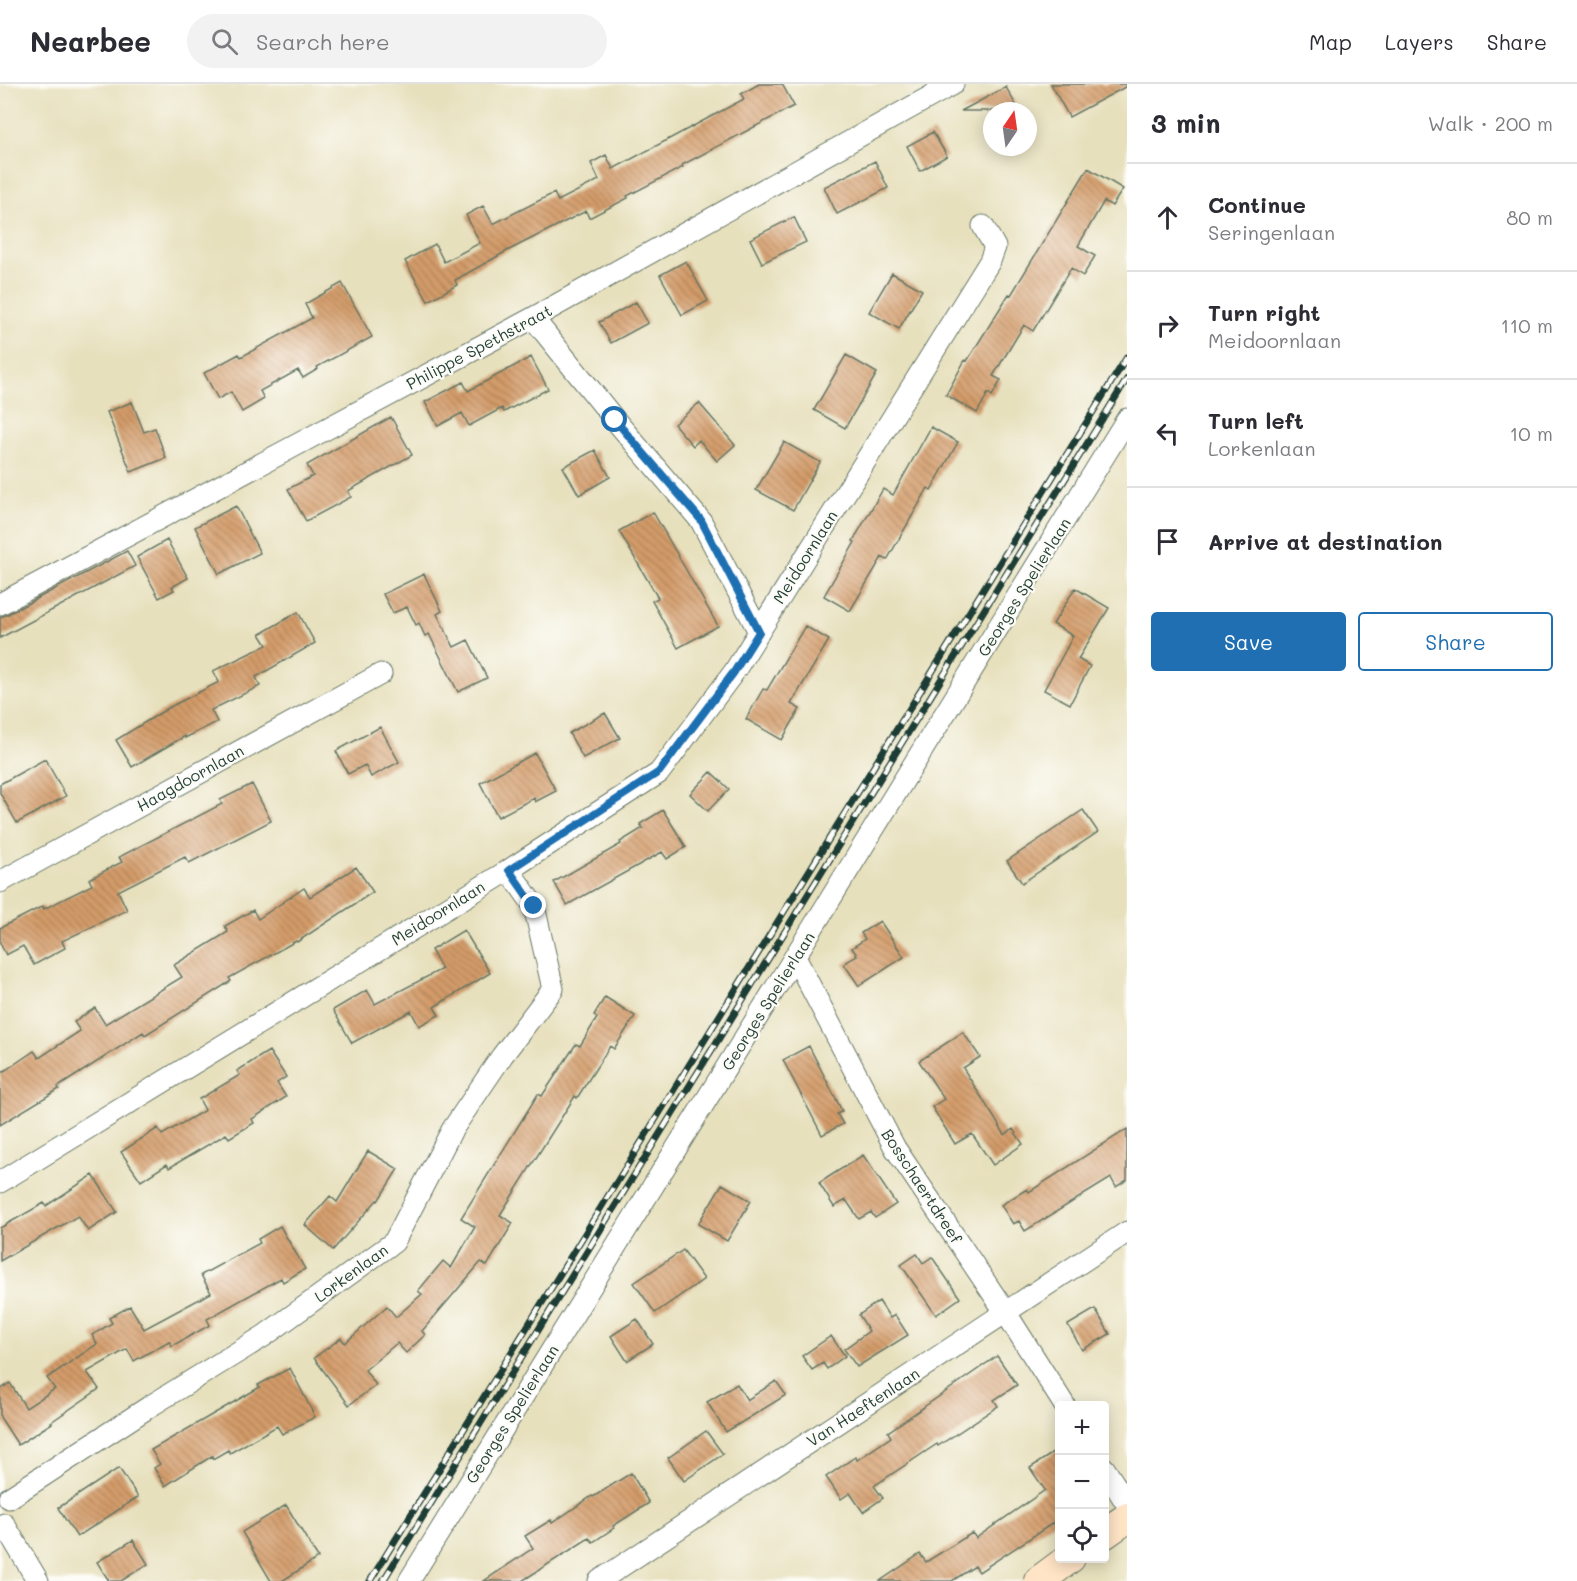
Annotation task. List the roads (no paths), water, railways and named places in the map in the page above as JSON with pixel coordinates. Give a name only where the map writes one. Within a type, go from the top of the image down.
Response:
[{"type":"street","name":"Philippe Spethstraat","points":[[0,604],[533,318],[953,84]]},
{"type":"street","name":"Meidoornlaan","points":[[0,1182],[509,870],[659,772],[734,672],[990,261],[995,246],[983,226]]},
{"type":"street","points":[[533,318],[615,420],[701,520],[759,632]]},
{"type":"street","name":"Georges Spelierlaan","points":[[409,1581],[1127,419]]},
{"type":"street","name":"Haagdoornlaan","points":[[0,882],[381,674]]},
{"type":"street","name":"Lorkenlaan","points":[[5,1495],[264,1336],[394,1242],[452,1130],[502,1056],[553,989],[534,906],[509,870]]},
{"type":"street","name":"Bosschaertdreef","points":[[795,957],[895,1148],[1006,1313],[1062,1401]]},
{"type":"street","name":"Van Haeftenlaan","points":[[599,1581],[1127,1232]]},
{"type":"street","points":[[1109,1476],[1127,1504]]},
{"type":"street","points":[[5,1495],[12,1514],[2,1524],[38,1581]]},
{"type":"street","points":[[1109,1531],[1127,1518]]},
{"type":"street","points":[[1039,1581],[1063,1563]]},
{"type":"railway","points":[[370,1581],[1127,357]]},
{"type":"railway","points":[[383,1581],[1127,379]]}]
